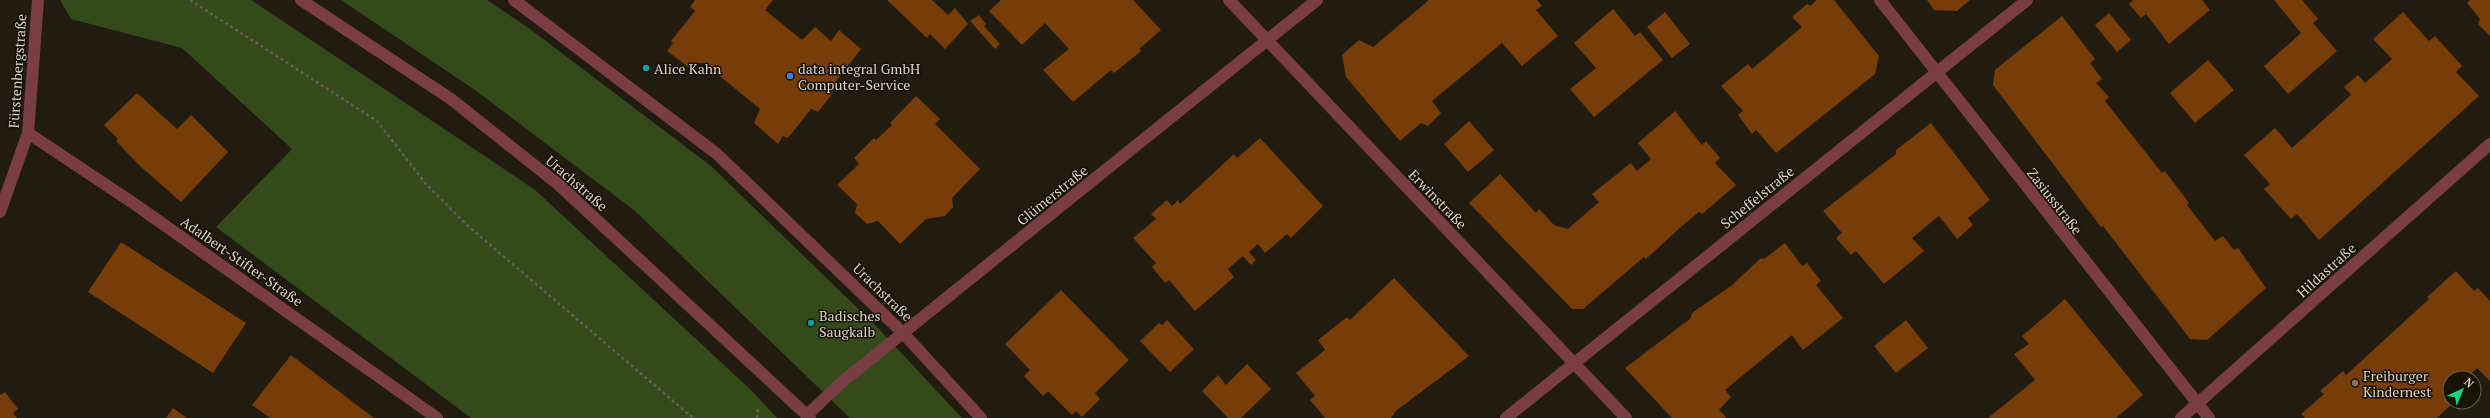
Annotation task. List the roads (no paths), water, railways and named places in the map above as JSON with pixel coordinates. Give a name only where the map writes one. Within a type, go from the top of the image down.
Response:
[{"type":"street","name":"Fürstenbergstraße","points":[[0,212],[28,133],[38,0]]},
{"type":"street","name":"Urachstraße","points":[[300,0],[452,99],[559,185],[808,416]]},
{"type":"street","name":"Urachstraße","points":[[514,0],[717,154],[903,333],[981,418]]},
{"type":"street","name":"Erwinstraße","points":[[1229,0],[1626,418]]},
{"type":"street","name":"Glümerstraße","points":[[808,416],[842,382],[1317,0]]},
{"type":"street","name":"Zasiusstraße","points":[[1880,0],[2197,405],[2209,418]]},
{"type":"street","name":"Scheffelstraße","points":[[1506,418],[2027,0]]},
{"type":"street","name":"Adalbert-Stifter-Straße","points":[[28,133],[279,305],[437,418]]},
{"type":"street","name":"Hildastraße","points":[[2181,418],[2490,144]]},
{"type":"place","name":"Alice Kahn","points":[[646,68]]},
{"type":"place","name":"data integral GmbH Computer-Service","points":[[790,76]]},
{"type":"place","name":"Badisches Saugkalb","points":[[811,323]]},
{"type":"place","name":"Freiburger Kindernest","points":[[2355,383]]}]
